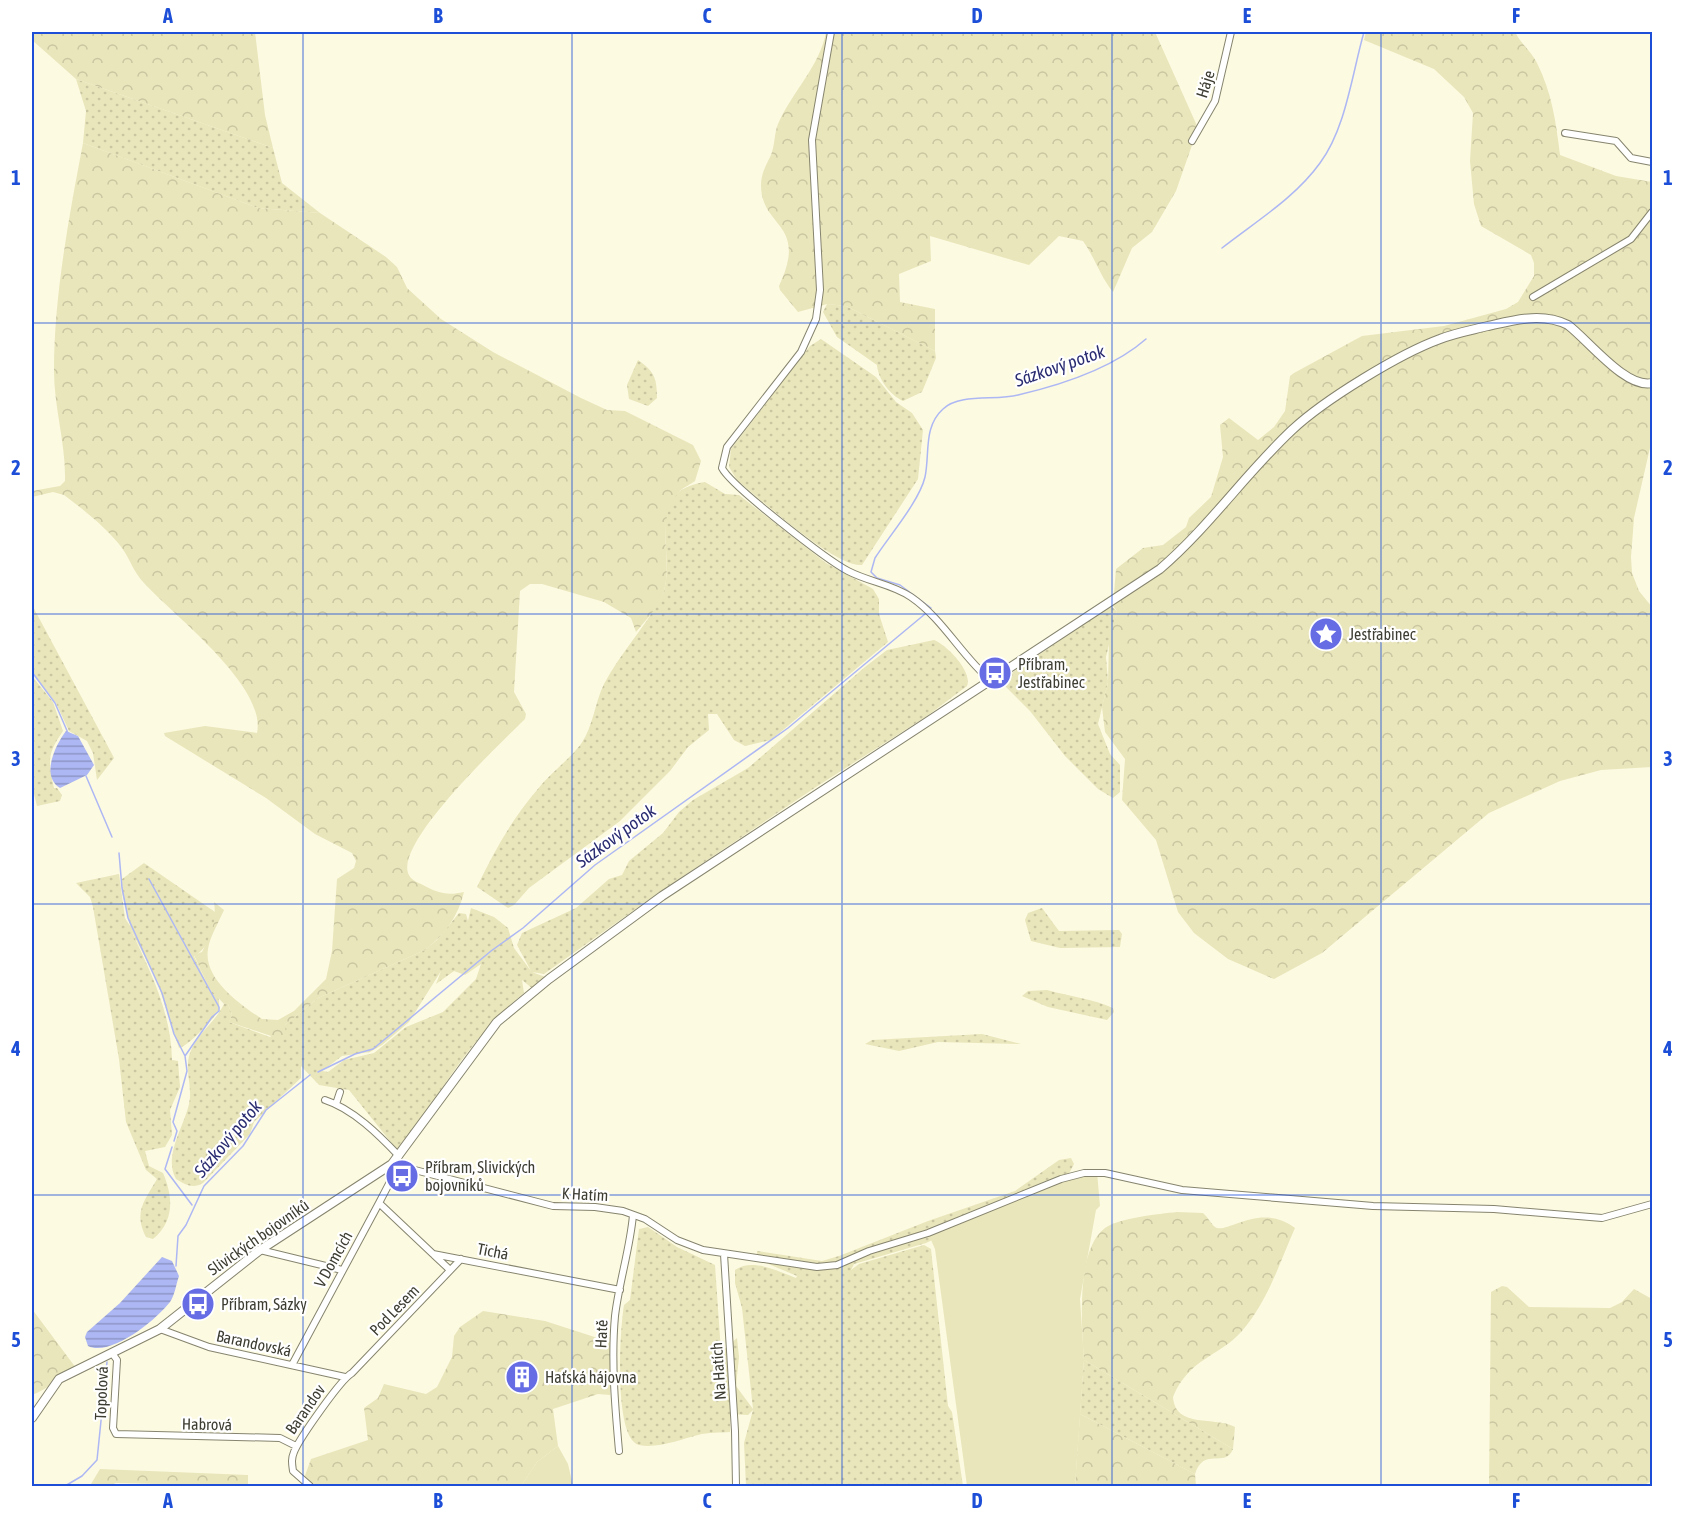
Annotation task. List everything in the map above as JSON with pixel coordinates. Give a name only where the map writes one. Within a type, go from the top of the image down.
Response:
[{"type":"street","points":[[831,32],[812,140],[820,290],[816,320],[801,352],[727,447],[722,468],[740,489],[835,563],[911,597],[933,617],[975,667],[990,680]]},
{"type":"street","name":"Háje","points":[[1192,141],[1218,93],[1231,32]]},
{"type":"street","points":[[1565,133],[1617,141],[1631,158],[1653,162]]},
{"type":"street","points":[[1533,297],[1631,239],[1653,212]]},
{"type":"street","name":"Slivických bojovníků","points":[[32,1418],[53,1385],[79,1368],[160,1329],[260,1250],[392,1164],[415,1136],[484,1039],[512,1007],[662,896],[1160,569],[1195,536],[1293,429],[1337,397],[1421,346],[1486,326],[1525,318],[1557,319],[1579,333],[1632,381],[1653,383]]},
{"type":"street","points":[[336,1104],[340,1092]]},
{"type":"street","points":[[325,1100],[336,1104],[383,1139],[399,1156]]},
{"type":"street","name":"V Domcích","points":[[292,1365],[391,1180],[392,1164]]},
{"type":"street","name":"K Hatím","points":[[392,1164],[547,1205],[611,1209],[633,1215],[690,1246],[724,1254],[804,1266],[837,1264],[965,1219],[1061,1179],[1090,1172],[1105,1173],[1182,1190],[1372,1206],[1494,1209],[1602,1218],[1653,1204]]},
{"type":"street","points":[[379,1203],[450,1270]]},
{"type":"street","points":[[620,1290],[633,1215]]},
{"type":"street","points":[[260,1250],[342,1270]]},
{"type":"street","name":"Tichá","points":[[433,1254],[620,1290]]},
{"type":"street","name":"Na Hatích","points":[[724,1254],[735,1431],[736,1486]]},
{"type":"street","name":"Pod Lesem","points":[[345,1377],[352,1373],[461,1259]]},
{"type":"street","name":"Hatě","points":[[619,1451],[614,1346],[620,1290]]},
{"type":"street","name":"Barandovská","points":[[160,1329],[209,1347],[345,1377]]},
{"type":"street","name":"Topolová","points":[[112,1353],[117,1360],[113,1428],[116,1434]]},
{"type":"street","name":"Barandov","points":[[310,1486],[300,1480],[293,1471],[291,1462],[296,1446],[345,1377]]},
{"type":"street","name":"Habrová","points":[[116,1434],[121,1437],[280,1438],[296,1446]]},
{"type":"green space","points":[[32,32],[255,32],[265,115],[273,148],[76,79],[32,40]]},
{"type":"green space","points":[[826,32],[1155,32],[1198,128],[1176,191],[1152,232],[1132,248],[1113,292],[1083,241],[1059,236],[1029,265],[930,236],[931,261],[899,274],[900,302],[935,309],[935,351],[846,306],[827,304],[798,312],[780,290],[779,286],[787,265],[789,249],[781,228],[763,199],[761,181],[772,151],[778,124],[812,68]]},
{"type":"green space","points":[[1366,32],[1515,32],[1535,59],[1542,74],[1555,119],[1560,155],[1616,176],[1652,182],[1652,439],[1634,518],[1631,557],[1632,573],[1639,591],[1652,607],[1652,767],[1601,770],[1560,781],[1489,813],[1322,953],[1274,979],[1228,959],[1194,933],[1178,912],[1156,840],[1122,800],[1125,759],[1105,732],[1102,707],[1108,682],[1109,641],[1117,611],[1113,606],[1116,569],[1143,548],[1163,545],[1186,527],[1189,518],[1211,497],[1223,457],[1220,425],[1229,418],[1258,440],[1274,427],[1285,411],[1290,376],[1294,373],[1362,336],[1444,326],[1506,309],[1518,302],[1534,276],[1534,263],[1531,255],[1481,226],[1474,204],[1470,161],[1473,113],[1464,97],[1434,69],[1364,40]]},
{"type":"green space","points":[[76,79],[273,148],[282,183],[320,213],[258,208],[83,143],[86,111]]},
{"type":"green space","points":[[83,143],[258,208],[320,213],[386,257],[397,267],[407,288],[441,319],[493,352],[581,398],[607,410],[625,411],[693,445],[701,461],[695,481],[680,491],[667,516],[665,586],[659,603],[636,632],[631,618],[604,602],[542,584],[530,584],[520,591],[514,692],[526,714],[525,719],[453,793],[418,838],[409,858],[408,873],[415,881],[442,893],[464,892],[454,917],[445,931],[425,950],[318,998],[285,1025],[286,1035],[280,1039],[229,1022],[232,1015],[228,1004],[224,1004],[209,988],[194,955],[202,952],[211,934],[215,916],[214,902],[224,910],[208,949],[211,971],[234,999],[262,1019],[278,1020],[294,1011],[326,979],[332,951],[337,879],[354,868],[356,861],[352,853],[315,834],[266,798],[165,736],[164,733],[205,726],[257,733],[256,714],[248,694],[233,673],[215,652],[144,583],[122,548],[103,527],[64,495],[53,492],[32,497],[32,491],[60,486],[65,481],[64,453],[56,399],[55,342],[63,256]]},
{"type":"green space","points":[[827,304],[846,306],[935,351],[936,358],[922,392],[903,401],[894,395],[882,381],[877,365],[837,337],[823,312]]},
{"type":"green space","points":[[821,339],[876,377],[896,402],[912,413],[923,430],[918,479],[862,565],[850,563],[835,556],[798,531],[737,480],[729,467],[731,449],[810,346]]},
{"type":"green space","points":[[638,360],[648,368],[655,380],[657,398],[648,406],[629,399],[627,385]]},
{"type":"green space","points":[[705,482],[725,494],[739,495],[826,563],[873,589],[879,599],[879,614],[888,642],[771,740],[745,746],[734,740],[717,714],[708,714],[709,730],[688,747],[670,771],[620,821],[529,888],[514,905],[508,908],[477,887],[511,824],[542,784],[576,750],[585,737],[604,684],[660,600],[667,567],[665,530],[667,513],[672,499],[684,488]]},
{"type":"green space","points":[[32,605],[114,758],[97,780],[93,753],[87,741],[69,731],[56,703],[32,672]]},
{"type":"green space","points":[[1111,606],[1117,611],[1106,657],[1108,682],[1098,724],[1110,754],[1120,765],[1120,792],[1113,798],[1098,789],[1065,756],[1030,711],[1000,681]]},
{"type":"green space","points":[[934,640],[958,660],[966,674],[967,686],[927,716],[661,891],[544,974],[532,972],[545,977],[533,989],[522,980],[524,993],[487,1028],[471,1048],[398,1151],[349,1090],[319,1085],[301,1066],[301,1078],[254,1122],[250,1134],[203,1183],[190,1186],[176,1179],[172,1161],[173,1151],[189,1104],[188,1059],[193,1046],[224,1004],[228,1004],[232,1015],[229,1022],[270,1037],[318,998],[425,950],[437,940],[459,913],[466,914],[468,921],[471,908],[494,917],[508,928],[514,948],[531,971],[517,945],[522,933],[576,908],[609,879],[622,875],[629,861],[663,833],[679,812],[693,800],[748,768],[887,650]],"holes":[[[481,964],[476,979],[443,1012],[406,1027],[374,1053],[344,1060],[328,1072],[322,1071],[342,1056],[370,1052],[382,1045],[409,1022],[441,971],[436,984],[454,971],[465,975]]]},
{"type":"green space","points":[[32,676],[53,702],[63,731],[50,758],[54,788],[57,788],[62,795],[60,801],[37,806],[32,786]]},
{"type":"green space","points":[[144,863],[215,912],[216,918],[211,937],[203,949],[194,956],[209,988],[218,996],[219,1004],[216,1015],[206,1026],[188,1043],[179,1048],[157,981],[130,928],[164,1008],[172,1060],[178,1061],[180,1087],[170,1110],[172,1135],[165,1147],[145,1151],[149,1166],[163,1173],[170,1199],[165,1224],[153,1239],[146,1237],[142,1228],[141,1213],[142,1206],[157,1179],[146,1170],[126,1122],[119,1059],[93,907],[90,897],[76,883],[119,874],[125,918],[130,926],[122,892],[122,879]]},
{"type":"green space","points":[[1042,908],[1059,931],[1119,930],[1122,934],[1120,947],[1060,948],[1031,941],[1025,920],[1028,913]]},
{"type":"green space","points":[[1047,990],[1098,1002],[1113,1008],[1114,1012],[1107,1020],[1048,1007],[1022,996],[1028,991]]},
{"type":"green space","points":[[982,1034],[1021,1044],[938,1042],[899,1051],[865,1044],[872,1040]]},
{"type":"green space","points":[[1071,1158],[1074,1164],[1063,1185],[965,1224],[926,1243],[854,1264],[851,1270],[859,1264],[924,1245],[931,1249],[948,1406],[952,1412],[963,1486],[746,1486],[744,1443],[753,1410],[748,1415],[730,1414],[730,1432],[702,1434],[654,1446],[639,1445],[631,1438],[625,1424],[622,1404],[620,1358],[624,1305],[630,1300],[639,1229],[648,1227],[677,1247],[715,1265],[721,1352],[737,1338],[739,1357],[736,1386],[753,1409],[742,1308],[735,1283],[735,1270],[757,1265],[796,1278],[797,1276],[757,1259],[757,1251],[822,1261],[839,1256],[928,1221],[1015,1191],[1059,1160]]},
{"type":"green space","points":[[1097,1172],[1100,1206],[1096,1210],[1080,1299],[1084,1360],[1075,1486],[967,1486],[935,1249],[928,1233],[1061,1179]]},
{"type":"green space","points":[[1177,1212],[1203,1213],[1215,1227],[1220,1228],[1246,1220],[1269,1218],[1282,1221],[1295,1228],[1272,1282],[1251,1319],[1233,1340],[1187,1374],[1173,1397],[1175,1407],[1188,1418],[1235,1427],[1233,1449],[1084,1360],[1082,1290],[1089,1253],[1095,1239],[1105,1228],[1120,1222]]},
{"type":"green space","points":[[1502,1286],[1507,1287],[1529,1307],[1610,1308],[1622,1302],[1634,1289],[1652,1299],[1652,1481],[1642,1486],[1489,1486],[1491,1292]]},
{"type":"green space","points":[[32,1309],[76,1368],[32,1395]]},
{"type":"green space","points":[[483,1311],[545,1321],[610,1342],[610,1395],[598,1394],[553,1409],[558,1446],[537,1462],[521,1486],[311,1486],[303,1481],[311,1459],[368,1440],[364,1408],[378,1398],[384,1384],[426,1394],[437,1387],[452,1357],[454,1336],[460,1327]]},
{"type":"green space","points":[[1084,1360],[1233,1449],[1225,1457],[1204,1461],[1195,1474],[1080,1414]]},
{"type":"green space","points":[[1080,1414],[1195,1474],[1196,1486],[1075,1486]]},
{"type":"green space","points":[[558,1446],[568,1464],[573,1486],[521,1486],[537,1462]]},
{"type":"green space","points":[[100,1469],[248,1475],[248,1486],[116,1483],[109,1486],[94,1486],[91,1484]]},
{"type":"water","points":[[66,731],[78,736],[94,765],[87,775],[60,788],[54,783],[50,768],[54,752]]},
{"type":"water","points":[[162,1257],[172,1261],[179,1276],[170,1302],[144,1327],[120,1342],[98,1348],[88,1346],[85,1337],[87,1332],[120,1303]]},
{"type":"waterway","name":"Sázkový potok","points":[[1222,248],[1287,198],[1320,163],[1329,149],[1342,117],[1364,32]]},
{"type":"waterway","name":"Sázkový potok","points":[[931,608],[900,585],[877,578],[871,572],[875,558],[922,487],[928,441],[932,424],[937,416],[950,404],[959,401],[1009,397],[1068,381],[1118,359],[1146,339]]},
{"type":"waterway","name":"Sázkový potok","points":[[318,1072],[355,1054],[373,1049],[491,951],[523,928],[595,865],[788,728],[925,614]]},
{"type":"waterway","points":[[32,672],[55,703],[68,733]]},
{"type":"waterway","points":[[86,776],[112,837]]},
{"type":"waterway","points":[[119,853],[122,888],[128,918],[162,993],[174,1034],[185,1056],[187,1071],[173,1122],[177,1131],[174,1141]]},
{"type":"waterway","points":[[149,879],[219,1007],[219,1011],[212,1017],[185,1056]]},
{"type":"waterway","name":"Sázkový potok","points":[[176,1266],[178,1236],[186,1225],[204,1186],[243,1146],[266,1110],[310,1075]]},
{"type":"waterway","points":[[172,1147],[165,1169],[192,1205]]},
{"type":"waterway","name":"Sázkový potok","points":[[65,1486],[82,1476],[97,1460],[107,1362]]},
{"type":"place","name":"Jestřabinec","points":[[1326,634]]},
{"type":"place","name":"Příbram, Jestřabinec","points":[[995,673]]},
{"type":"place","name":"Příbram, Slivických bojovníků","points":[[402,1176]]},
{"type":"place","name":"Příbram, Sázky","points":[[198,1304]]},
{"type":"place","name":"Haťská hájovna","points":[[522,1377]]}]
